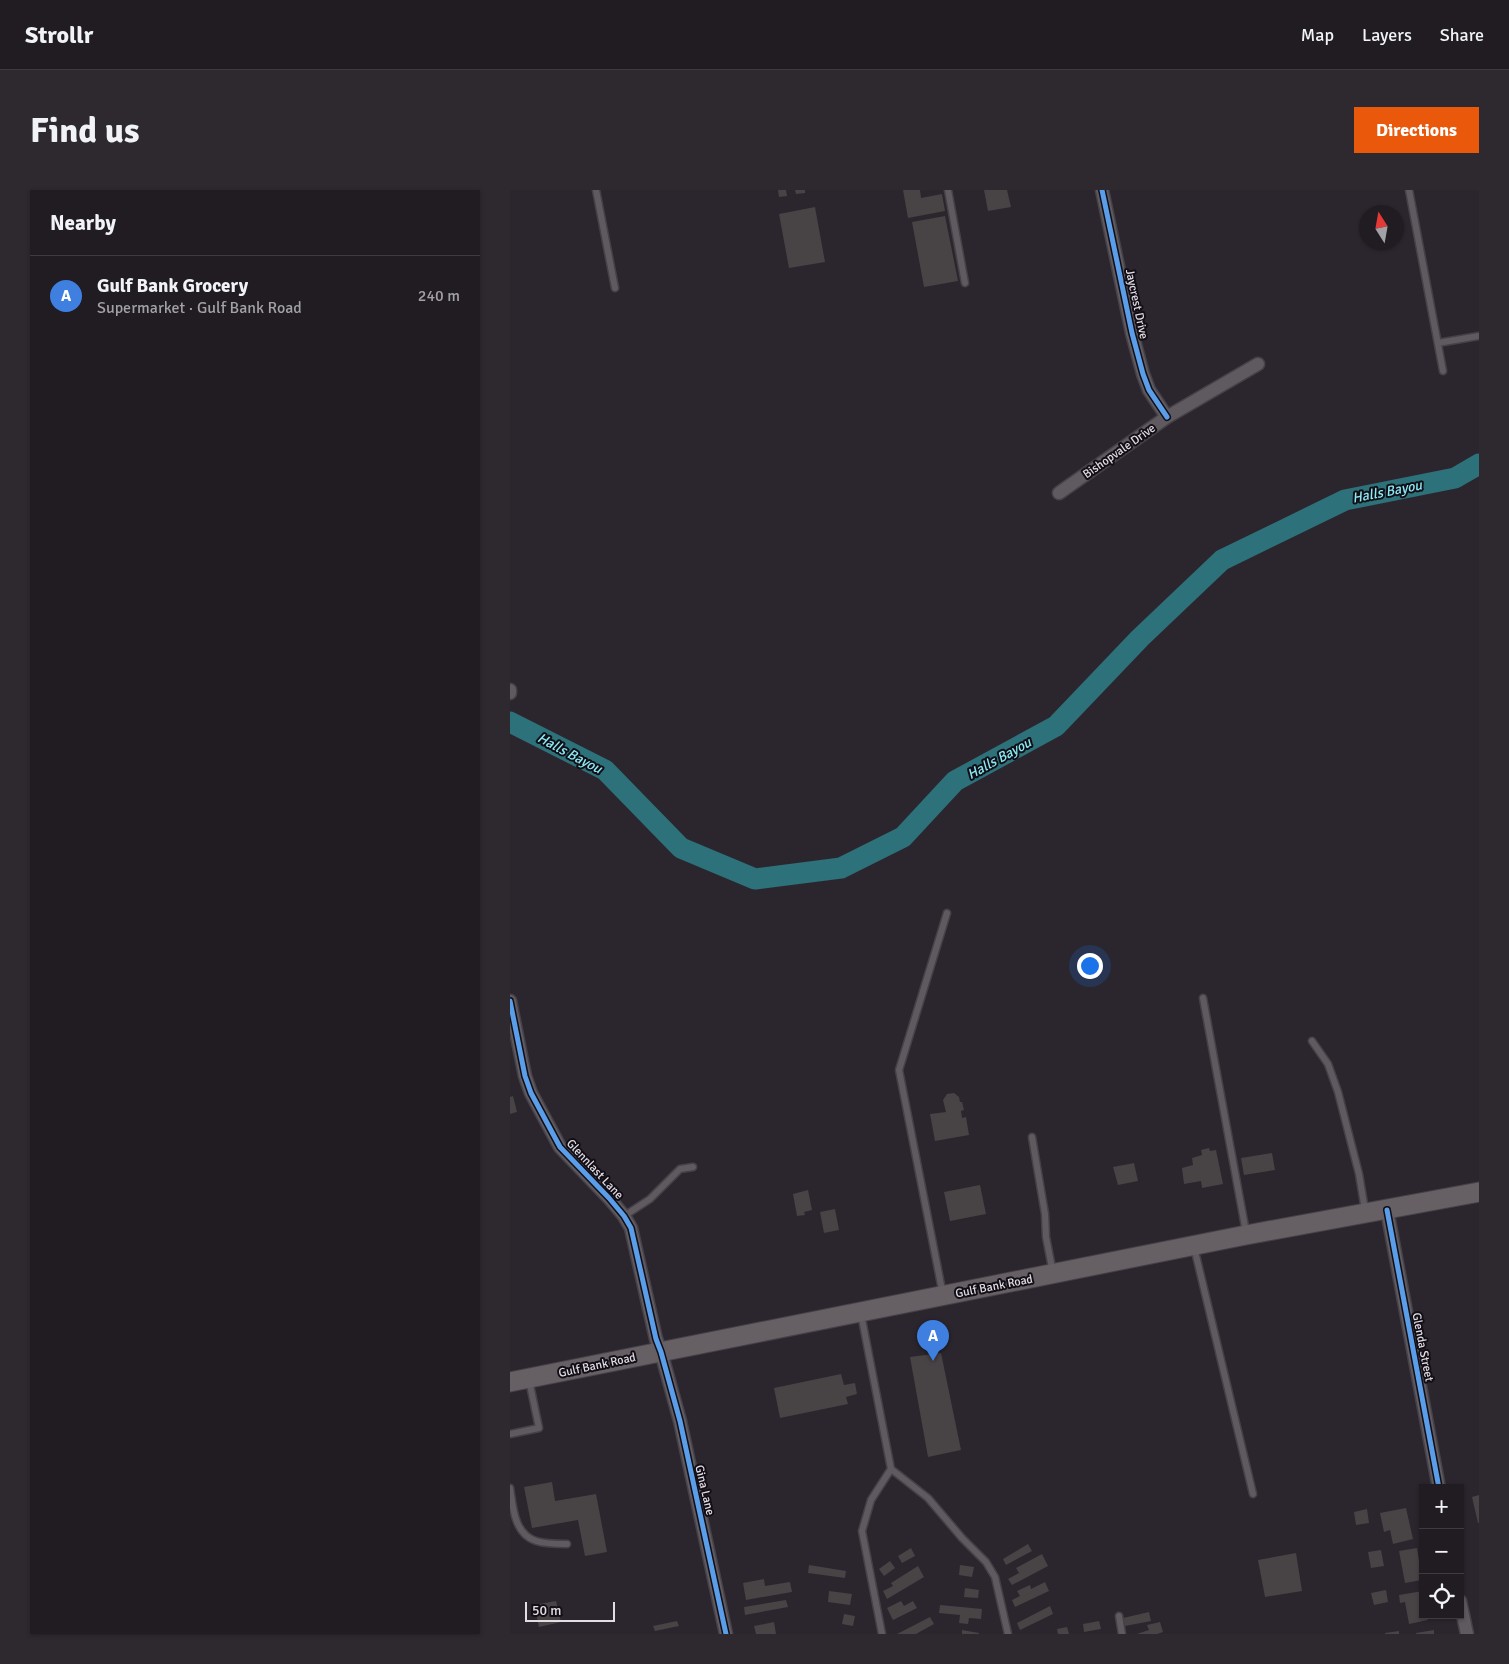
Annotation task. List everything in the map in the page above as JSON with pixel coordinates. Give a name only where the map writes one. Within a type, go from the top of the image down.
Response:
[{"type":"main road","name":"Gulf Bank Road","points":[[510,1382],[1246,1235],[1479,1195]]},
{"type":"street","name":"Jaycrest Drive","points":[[1102,190],[1132,333],[1143,374],[1149,390],[1167,417]]},
{"type":"street","name":"Bishopvale Drive","points":[[1059,493],[1167,417],[1258,364]]},
{"type":"street","name":"Glennlast Lane","points":[[510,1001],[525,1076],[531,1093],[560,1147],[624,1216],[631,1228],[656,1339],[661,1352]]},
{"type":"street","name":"Glenda Street","points":[[1387,1210],[1438,1484]]},
{"type":"street","name":"Gina Lane","points":[[661,1352],[680,1421],[726,1634]]},
{"type":"street","points":[[1463,1619],[1466,1634]]},
{"type":"lane","points":[[596,190],[615,288]]},
{"type":"lane","points":[[948,190],[966,283]]},
{"type":"lane","points":[[1409,190],[1443,371]]},
{"type":"lane","points":[[1438,343],[1479,336]]},
{"type":"lane","points":[[943,1296],[899,1070],[947,913]]},
{"type":"lane","points":[[1202,998],[1246,1235]]},
{"type":"lane","points":[[1312,1041],[1328,1064],[1338,1092],[1359,1174],[1365,1214]]},
{"type":"lane","points":[[1032,1137],[1053,1274]]},
{"type":"lane","points":[[624,1216],[650,1199],[680,1170],[693,1167]]},
{"type":"lane","points":[[1194,1246],[1253,1494]]},
{"type":"lane","points":[[860,1312],[891,1469],[928,1498],[962,1538],[986,1562],[995,1577],[1008,1634]]},
{"type":"lane","points":[[510,1434],[539,1428],[529,1379]]},
{"type":"lane","points":[[882,1634],[862,1531],[870,1500],[891,1469]]},
{"type":"lane","points":[[510,1488],[514,1515],[521,1530],[529,1538],[536,1541],[567,1544]]},
{"type":"lane","points":[[1119,1616],[1122,1634]]},
{"type":"building","points":[[778,190],[786,190],[787,196],[779,197]]},
{"type":"building","points":[[795,190],[805,190],[805,193],[796,194]]},
{"type":"building","points":[[903,190],[920,190],[921,198],[942,194],[945,211],[908,218]]},
{"type":"building","points":[[984,190],[1007,190],[1011,207],[988,211]]},
{"type":"building","points":[[815,207],[825,262],[789,268],[779,214]]},
{"type":"building","points":[[945,216],[958,281],[924,287],[912,222]]},
{"type":"building","points":[[954,1093],[962,1102],[964,1110],[961,1111],[962,1118],[966,1117],[969,1135],[935,1141],[930,1114],[946,1112],[943,1100],[947,1094]]},
{"type":"building","points":[[513,1096],[517,1112],[510,1114],[510,1097]]},
{"type":"building","points":[[1209,1148],[1210,1151],[1216,1150],[1223,1184],[1202,1188],[1201,1181],[1184,1184],[1182,1168],[1193,1165],[1192,1158],[1202,1155],[1201,1150]]},
{"type":"building","points":[[1272,1153],[1275,1170],[1244,1175],[1241,1158]]},
{"type":"building","points":[[1134,1163],[1138,1181],[1118,1185],[1113,1167]]},
{"type":"building","points":[[980,1185],[986,1214],[950,1221],[944,1192]]},
{"type":"building","points":[[808,1190],[812,1210],[804,1212],[805,1215],[797,1216],[793,1194]]},
{"type":"building","points":[[835,1209],[839,1230],[824,1233],[820,1212]]},
{"type":"building","points":[[941,1353],[961,1450],[928,1457],[910,1357]]},
{"type":"building","points":[[841,1374],[844,1385],[855,1383],[857,1394],[846,1397],[848,1404],[780,1418],[774,1388]]},
{"type":"building","points":[[552,1482],[555,1501],[596,1494],[607,1552],[585,1556],[578,1520],[532,1528],[524,1487]]},
{"type":"building","points":[[1479,1495],[1479,1523],[1478,1523],[1472,1497]]},
{"type":"building","points":[[1406,1508],[1413,1539],[1393,1544],[1390,1530],[1384,1532],[1380,1513]]},
{"type":"building","points":[[1367,1509],[1369,1523],[1356,1525],[1354,1512]]},
{"type":"building","points":[[1028,1544],[1032,1551],[1006,1565],[1003,1559]]},
{"type":"building","points":[[911,1548],[915,1556],[902,1563],[898,1556]]},
{"type":"building","points":[[1417,1548],[1419,1581],[1405,1583],[1399,1551]]},
{"type":"building","points":[[1381,1550],[1384,1566],[1371,1568],[1368,1552]]},
{"type":"building","points":[[1296,1553],[1302,1591],[1265,1597],[1258,1560]]},
{"type":"building","points":[[1042,1554],[1048,1566],[1012,1585],[1008,1579],[1019,1573],[1016,1568]]},
{"type":"building","points":[[890,1561],[895,1568],[884,1576],[879,1569]]},
{"type":"building","points":[[809,1565],[846,1571],[845,1578],[808,1573]]},
{"type":"building","points":[[960,1565],[974,1567],[972,1577],[959,1575]]},
{"type":"building","points":[[918,1566],[924,1577],[887,1599],[883,1591],[893,1586],[891,1583]]},
{"type":"building","points":[[764,1579],[765,1586],[790,1582],[792,1592],[746,1600],[743,1583]]},
{"type":"building","points":[[1045,1582],[1049,1591],[1015,1607],[1012,1600],[1020,1596],[1017,1591],[1030,1585],[1031,1589]]},
{"type":"building","points":[[965,1588],[979,1590],[978,1598],[964,1597]]},
{"type":"building","points":[[1386,1590],[1388,1602],[1374,1605],[1371,1593]]},
{"type":"building","points":[[829,1591],[852,1594],[850,1605],[828,1602]]},
{"type":"building","points":[[1419,1592],[1419,1619],[1428,1620],[1409,1624],[1405,1602],[1400,1603],[1399,1595]]},
{"type":"building","points":[[786,1600],[788,1607],[745,1615],[744,1607]]},
{"type":"building","points":[[556,1601],[561,1622],[539,1627],[534,1605]]},
{"type":"building","points":[[901,1601],[904,1606],[913,1601],[917,1608],[893,1620],[887,1608]]},
{"type":"building","points":[[940,1605],[982,1609],[981,1619],[969,1618],[968,1624],[959,1623],[960,1615],[939,1613]]},
{"type":"building","points":[[1050,1606],[1053,1614],[1020,1630],[1017,1623]]},
{"type":"building","points":[[1149,1612],[1151,1621],[1125,1626],[1123,1618]]},
{"type":"building","points":[[844,1614],[855,1616],[853,1626],[842,1624]]},
{"type":"building","points":[[930,1617],[934,1624],[916,1634],[897,1634]]},
{"type":"building","points":[[677,1621],[679,1626],[655,1631],[653,1626]]},
{"type":"building","points":[[1099,1621],[1101,1629],[1084,1632],[1083,1624]]},
{"type":"building","points":[[774,1622],[776,1634],[756,1634],[754,1626]]},
{"type":"building","points":[[1160,1622],[1163,1632],[1157,1634],[1137,1634],[1149,1630],[1147,1625]]},
{"type":"building","points":[[1067,1627],[1069,1634],[1058,1634],[1057,1629]]},
{"type":"building","points":[[962,1630],[979,1633],[979,1634],[962,1634]]},
{"type":"building","points":[[1434,1630],[1434,1634],[1416,1634],[1416,1633]]},
{"type":"building","points":[[1399,1631],[1399,1634],[1385,1634],[1385,1633]]},
{"type":"waterway","name":"Halls Bayou","points":[[510,722],[605,770],[681,848],[755,879],[841,868],[903,837],[955,781],[1056,726],[1140,638],[1222,560],[1345,500],[1455,478],[1479,464]]},
{"type":"cycle path","points":[[1102,190],[1132,333],[1143,374],[1149,390],[1167,417]]},
{"type":"cycle path","points":[[510,1001],[525,1076],[531,1093],[560,1147],[609,1198],[631,1228],[656,1339],[680,1421],[726,1634]]},
{"type":"cycle path","points":[[1387,1210],[1438,1484]]},
{"type":"place","name":"Gulf Bank Grocery","points":[[933,1361]]}]
